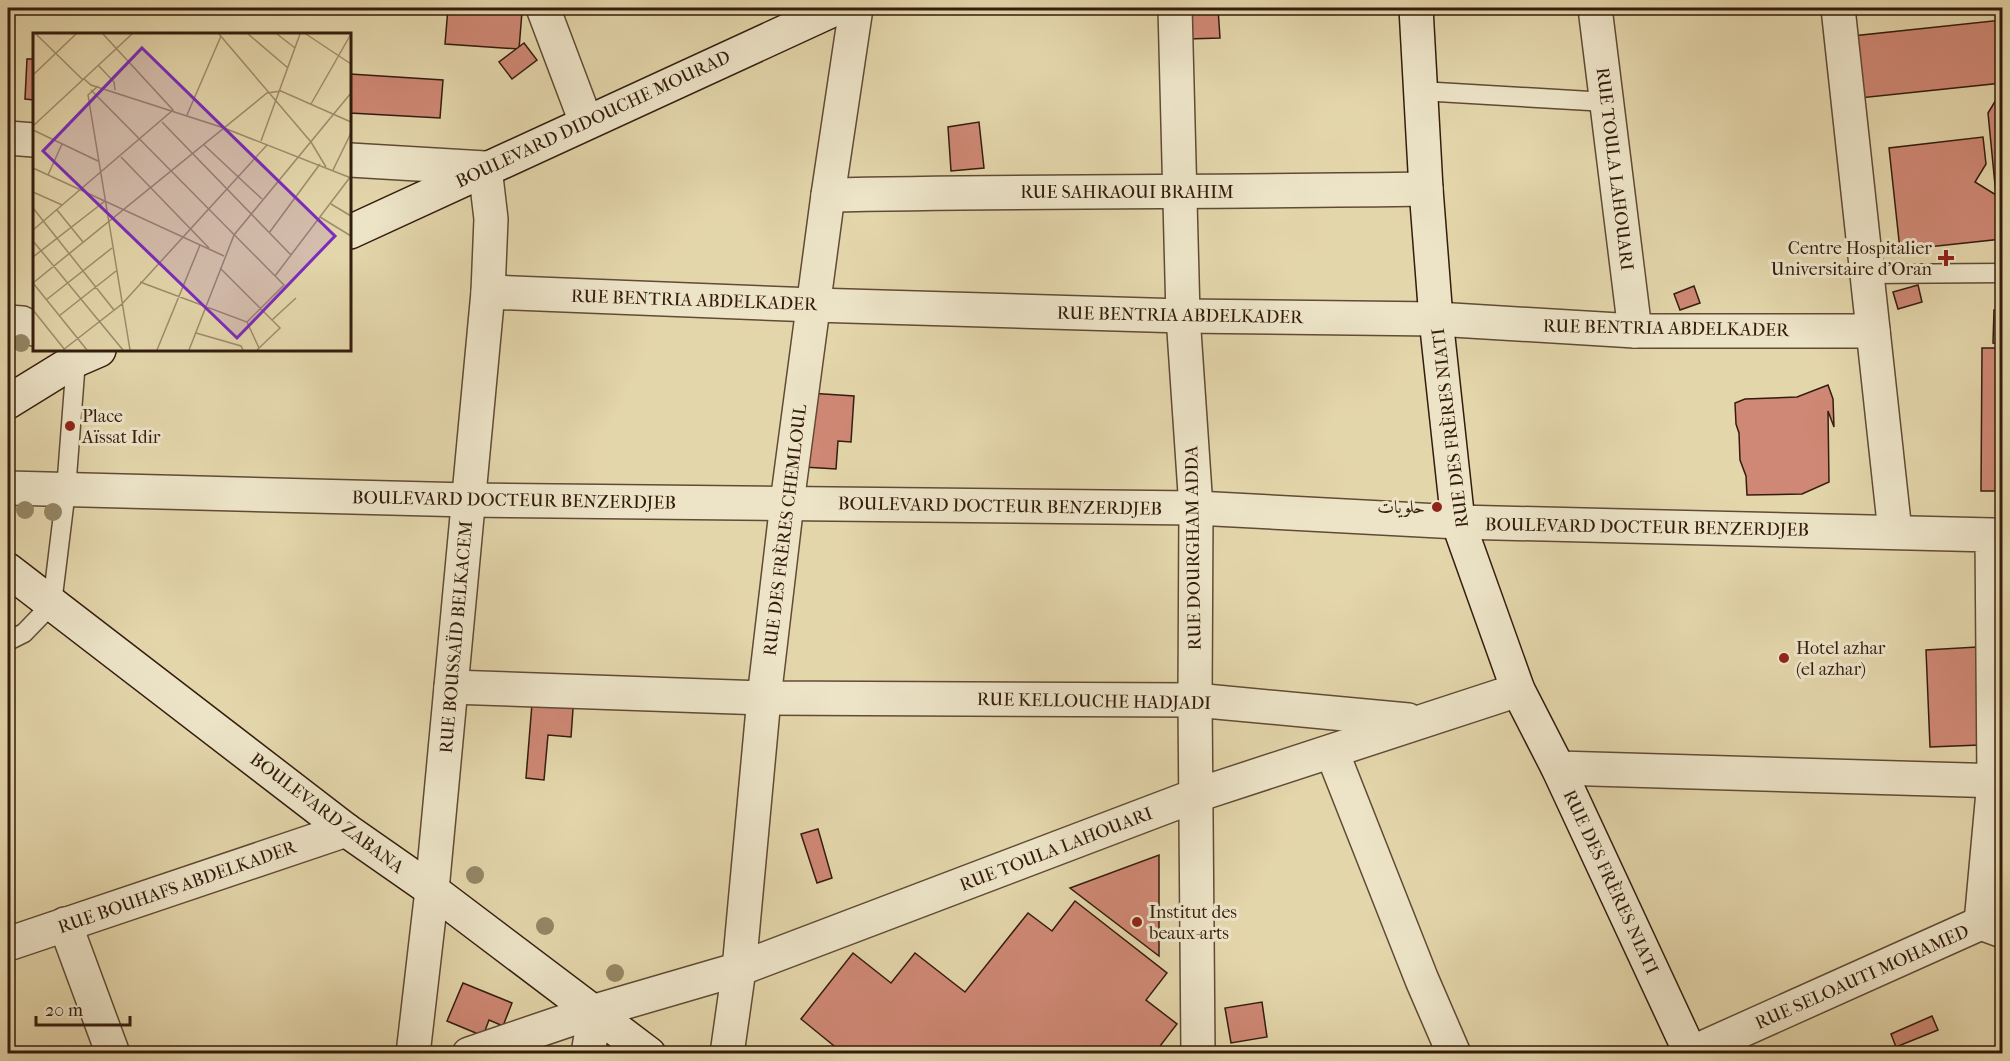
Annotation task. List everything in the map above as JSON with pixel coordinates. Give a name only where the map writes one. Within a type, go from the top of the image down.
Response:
[{"type":"street","points":[[543,8],[586,122]]},
{"type":"street","name":"BOULEVARD DIDOUCHE MOURAD","points":[[351,232],[837,8]]},
{"type":"street","name":"RUE DES FRÈRES CHEMLOUL","points":[[727,1053],[739,969],[764,698],[787,503],[828,195],[856,8]]},
{"type":"street","name":"RUE DOURGHAM ADDA","points":[[1175,8],[1183,316],[1196,508],[1198,1053]]},
{"type":"street","name":"RUE DES FRÈRES NIATI","points":[[1416,8],[1436,319],[1458,522],[1518,690],[1558,768],[1690,1053]]},
{"type":"street","name":"RUE TOULA LAHOUARI","points":[[1595,8],[1635,331]]},
{"type":"street","points":[[1838,8],[1895,532]]},
{"type":"street","points":[[8,138],[33,140]]},
{"type":"street","points":[[351,160],[485,168]]},
{"type":"street","name":"RUE BOUSSAÏD BELKACEM","points":[[413,1053],[432,890],[488,292],[491,219],[485,168]]},
{"type":"street","name":"RUE SAHRAOUI BRAHIM","points":[[828,195],[1426,189]]},
{"type":"street","name":"RUE BENTRIA ABDELKADER","points":[[488,292],[1183,316],[1436,319],[1635,331],[1873,331]]},
{"type":"street","points":[[8,322],[22,323],[33,328]]},
{"type":"street","points":[[8,402],[80,353]]},
{"type":"street","name":"BOULEVARD DOCTEUR BENZERDJEB","points":[[8,488],[469,500],[1196,508],[1458,522],[1992,535],[1998,781]]},
{"type":"street","name":"BOULEVARD ZABANA","points":[[8,570],[346,830],[432,890],[649,1053]]},
{"type":"street","name":"RUE KELLOUCHE HADJADI","points":[[451,687],[764,698],[1195,700],[1422,722]]},
{"type":"street","name":"RUE TOULA LAHOUARI","points":[[469,1053],[595,1011],[739,969],[1197,795],[1518,690]]},
{"type":"street","points":[[1332,752],[1422,980],[1454,1053]]},
{"type":"street","points":[[1558,768],[1998,781],[1992,927]]},
{"type":"street","name":"RUE BOUHAFS ABDELKADER","points":[[8,944],[346,830]]},
{"type":"street","points":[[65,924],[113,1053]]},
{"type":"street","name":"RUE SELOAUTI MOHAMED","points":[[1690,1053],[1992,927]]},
{"type":"street","points":[[588,1053],[595,1011]]},
{"type":"lane","points":[[1420,91],[1607,102]]},
{"type":"lane","points":[[1867,274],[2002,273]]},
{"type":"lane","points":[[8,640],[24,633],[52,604],[80,353]]},
{"type":"building","points":[[448,8],[522,12],[519,49],[445,44]]},
{"type":"building","points":[[1187,8],[1218,8],[1220,38],[1188,39]]},
{"type":"building","points":[[2002,20],[2002,83],[1850,99],[1843,37]]},
{"type":"building","points":[[524,43],[537,60],[512,79],[499,62]]},
{"type":"building","points":[[27,59],[33,59],[33,100],[25,99]]},
{"type":"building","points":[[351,74],[443,80],[440,118],[351,113]]},
{"type":"building","points":[[2002,90],[2002,239],[1900,250],[1889,148],[1983,137],[1986,164],[1975,182],[1996,195],[1988,113]]},
{"type":"building","points":[[979,122],[984,168],[951,171],[948,127]]},
{"type":"building","points":[[1918,285],[1922,302],[1898,309],[1893,292]]},
{"type":"building","points":[[1694,286],[1700,303],[1680,310],[1674,294]]},
{"type":"building","points":[[1994,310],[2002,310],[2002,344],[1993,343]]},
{"type":"building","points":[[1982,348],[2002,348],[2002,491],[1981,491]]},
{"type":"building","points":[[1828,385],[1833,399],[1834,427],[1828,411],[1829,482],[1802,494],[1747,495],[1746,476],[1740,460],[1735,403],[1745,399],[1797,397]]},
{"type":"building","points":[[809,393],[854,396],[851,442],[838,441],[836,469],[804,467]]},
{"type":"building","points":[[1977,647],[1980,745],[1930,747],[1926,650]]},
{"type":"building","points":[[533,691],[574,695],[571,737],[548,735],[544,780],[526,778]]},
{"type":"building","points":[[818,829],[832,878],[817,883],[801,834]]},
{"type":"building","name":"Institut des beaux-arts","points":[[1159,855],[1159,956],[1070,888]]},
{"type":"building","points":[[1075,901],[1167,973],[1146,1000],[1177,1024],[1154,1054],[844,1054],[801,1019],[853,953],[891,983],[915,953],[965,992],[1028,913],[1052,931]]},
{"type":"building","points":[[463,983],[512,1003],[503,1026],[489,1020],[483,1036],[447,1021]]},
{"type":"building","points":[[1262,1002],[1267,1037],[1231,1043],[1225,1008]]},
{"type":"building","points":[[1932,1016],[1938,1030],[1896,1047],[1891,1034]]},
{"type":"place","name":"Centre Hospitalier Universitaire d'Oran","points":[[1946,258]]},
{"type":"place","name":"Place Aïssat Idir","points":[[70,426]]},
{"type":"place","name":"حلويات","points":[[1437,507]]},
{"type":"place","name":"Hotel azhar (el azhar)","points":[[1784,658]]},
{"type":"place","name":"Institut des beaux-arts","points":[[1137,922]]}]
